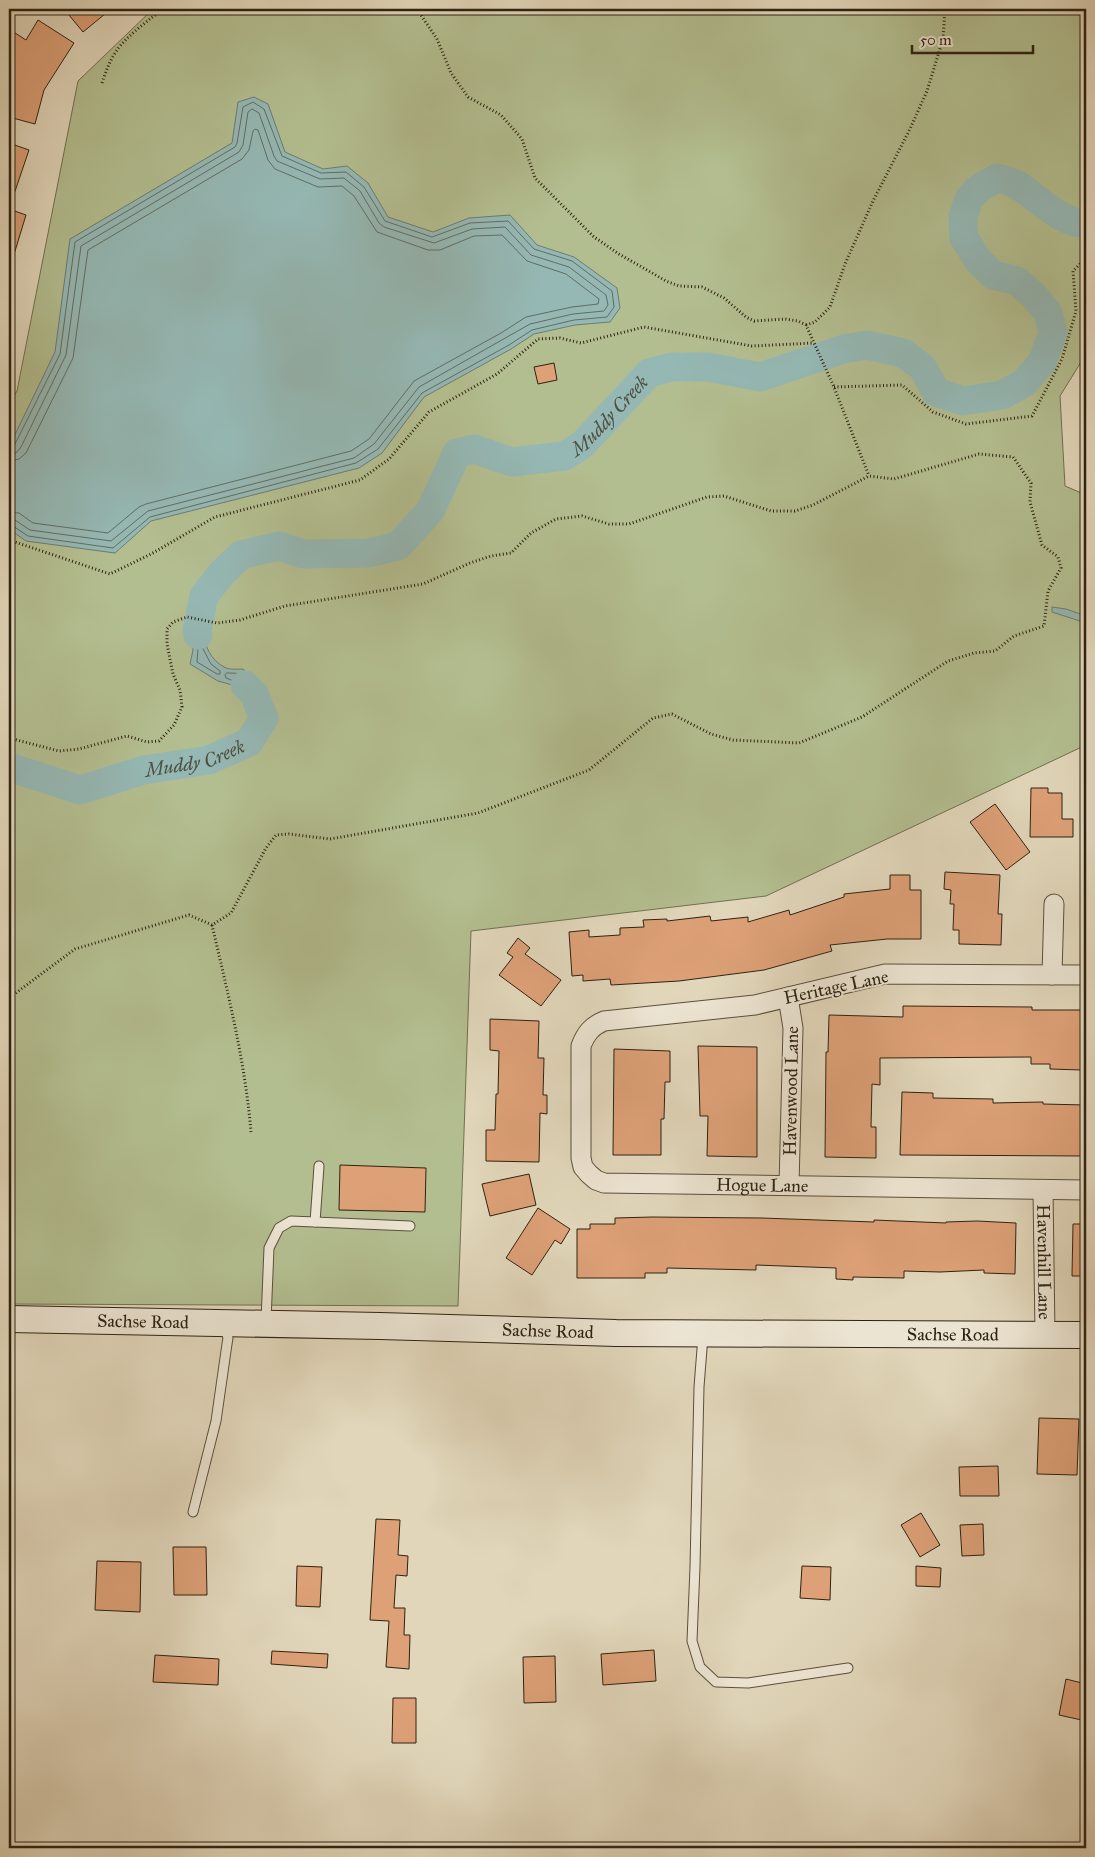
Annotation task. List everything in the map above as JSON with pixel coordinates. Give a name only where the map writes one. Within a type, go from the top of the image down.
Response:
[{"type":"main road","name":"Sachse Road","points":[[9,1319],[616,1333],[1086,1335]]},
{"type":"street","points":[[1052,975],[1054,904]]},
{"type":"street","name":"Heritage Lane","points":[[589,1030],[604,1020],[755,1005],[885,974],[1086,975]]},
{"type":"street","name":"Havenwood Lane","points":[[788,997],[793,1028],[789,1184]]},
{"type":"street","name":"Hogue Lane","points":[[589,1030],[584,1037],[582,1046],[580,1150],[583,1167],[596,1180],[613,1183],[789,1184],[1086,1190]]},
{"type":"street","name":"Havenhill Lane","points":[[1043,1190],[1045,1334]]},
{"type":"lane","points":[[315,1222],[319,1166]]},
{"type":"lane","points":[[266,1324],[270,1248],[279,1228],[291,1221],[410,1226]]},
{"type":"lane","points":[[193,1512],[216,1421],[228,1338],[223,1323]]},
{"type":"lane","points":[[703,1334],[699,1387],[692,1633],[692,1641],[700,1667],[716,1682],[748,1683],[848,1668]]},
{"type":"path","points":[[102,83],[107,67],[118,49],[155,14],[165,9]]},
{"type":"path","points":[[413,9],[421,15],[437,39],[451,73],[468,97],[501,115],[522,138],[535,178],[594,238],[666,281],[679,286],[702,287],[724,298],[746,317],[754,321],[785,319],[798,321],[806,325],[834,387],[869,476]]},
{"type":"path","points":[[806,325],[815,322],[830,307],[845,264],[873,202],[917,114],[927,91],[943,39],[945,9]]},
{"type":"path","points":[[834,387],[902,386],[933,412],[966,424],[1032,416],[1062,358],[1076,311],[1073,270],[1086,258]]},
{"type":"path","points":[[9,540],[110,574],[151,554],[215,516],[360,480],[389,459],[429,412],[497,374],[538,339],[560,338],[581,343],[644,326],[752,346],[815,345]]},
{"type":"path","points":[[9,738],[59,752],[127,736],[147,742],[159,741],[174,725],[182,707],[180,690],[173,674],[167,644],[167,630],[173,622],[187,617],[217,623],[240,620],[285,606],[423,584],[470,563],[492,556],[511,553],[530,533],[556,519],[582,516],[609,524],[629,524],[706,497],[724,496],[771,511],[795,510],[813,505],[869,476],[894,479],[980,454],[1013,457],[1031,483],[1030,502],[1042,545],[1058,557],[1061,568],[1048,591],[1044,626],[1014,636],[995,651],[974,653],[948,661],[862,716],[799,743],[732,740],[711,734],[672,714],[653,718],[589,770],[478,813],[330,839],[290,834],[276,835],[266,848],[231,913],[212,925]]},
{"type":"path","points":[[9,998],[74,949],[189,915],[212,925]]},
{"type":"path","points":[[212,925],[236,1022],[248,1092],[250,1132]]},
{"type":"green space","points":[[153,9],[1086,9],[1086,354],[1060,396],[1065,486],[1086,495],[1086,745],[766,896],[471,931],[458,1306],[9,1304],[9,404],[17,391],[78,81]]},
{"type":"water","points":[[254,97],[268,104],[285,152],[323,169],[347,166],[368,183],[388,217],[433,232],[469,218],[510,215],[537,245],[574,257],[617,288],[620,308],[610,322],[575,325],[534,334],[511,349],[424,397],[382,453],[359,468],[151,521],[115,553],[26,541],[9,529],[9,447],[55,352],[70,239],[232,143],[238,102]]},
{"type":"water","points":[[215,593],[206,611],[204,622],[204,633],[209,652],[215,661],[226,668],[243,669],[264,690],[273,712],[264,718],[251,718],[236,686],[218,681],[190,664],[193,650],[190,628],[198,598]]},
{"type":"water","points":[[1052,607],[1066,609],[1086,616],[1086,623],[1052,612]]},
{"type":"building","points":[[64,9],[111,9],[83,32]]},
{"type":"building","points":[[38,20],[74,43],[44,90],[35,124],[9,117],[9,29],[26,40]]},
{"type":"building","points":[[9,143],[29,150],[11,203],[9,203]]},
{"type":"building","points":[[9,209],[26,215],[12,261],[9,261]]},
{"type":"building","points":[[554,363],[557,380],[538,384],[534,367]]},
{"type":"building","points":[[1031,788],[1048,788],[1048,793],[1062,793],[1062,819],[1073,819],[1073,837],[1030,837]]},
{"type":"building","points":[[995,804],[1030,852],[1006,870],[970,822]]},
{"type":"building","points":[[945,872],[1000,875],[998,914],[1002,914],[1001,945],[959,944],[959,930],[953,930],[954,904],[950,904],[951,890],[944,889]]},
{"type":"building","points":[[890,875],[910,875],[910,890],[921,890],[921,939],[887,939],[830,945],[832,951],[764,970],[679,981],[611,985],[610,979],[583,981],[583,975],[572,976],[569,932],[589,930],[589,937],[620,935],[620,928],[644,927],[643,920],[667,919],[667,921],[710,916],[711,921],[748,917],[748,922],[789,910],[790,915],[844,897],[844,894],[890,889]]},
{"type":"building","points":[[518,938],[530,948],[525,954],[561,980],[541,1006],[499,975],[513,957],[507,953]]},
{"type":"building","points":[[903,1006],[1032,1007],[1032,1010],[1082,1010],[1082,1070],[1050,1069],[1050,1064],[1031,1064],[1031,1057],[880,1058],[880,1085],[872,1084],[871,1127],[876,1127],[876,1158],[825,1157],[826,1052],[828,1052],[829,1015],[903,1017]]},
{"type":"building","points":[[490,1019],[539,1021],[538,1058],[544,1058],[543,1095],[547,1095],[547,1114],[540,1113],[539,1162],[486,1161],[486,1130],[495,1130],[496,1094],[498,1094],[499,1051],[490,1050]]},
{"type":"building","points":[[698,1046],[757,1047],[757,1157],[707,1156],[708,1116],[700,1116]]},
{"type":"building","points":[[614,1049],[670,1051],[670,1082],[665,1082],[664,1119],[661,1119],[661,1155],[613,1155]]},
{"type":"building","points":[[902,1092],[933,1093],[933,1098],[993,1099],[993,1103],[1043,1102],[1043,1104],[1086,1105],[1086,1156],[900,1155]]},
{"type":"building","points":[[340,1165],[426,1168],[425,1212],[339,1210]]},
{"type":"building","points":[[529,1174],[536,1205],[490,1216],[482,1184]]},
{"type":"building","points":[[538,1208],[570,1229],[561,1244],[555,1240],[532,1275],[506,1258]]},
{"type":"building","points":[[615,1218],[1016,1223],[1015,1274],[984,1273],[984,1270],[904,1271],[904,1278],[853,1277],[853,1280],[836,1279],[836,1268],[756,1265],[756,1270],[667,1268],[667,1273],[645,1273],[645,1278],[577,1278],[577,1229],[590,1229],[590,1224],[615,1224]]},
{"type":"building","points":[[1073,1224],[1086,1224],[1086,1276],[1072,1276]]},
{"type":"building","points":[[1039,1418],[1079,1419],[1077,1475],[1037,1474]]},
{"type":"building","points":[[998,1466],[999,1496],[960,1496],[959,1467]]},
{"type":"building","points":[[921,1513],[940,1545],[920,1557],[901,1525]]},
{"type":"building","points":[[376,1519],[400,1520],[398,1555],[408,1556],[407,1576],[396,1575],[394,1608],[405,1608],[404,1635],[410,1635],[409,1669],[386,1667],[389,1621],[370,1620]]},
{"type":"building","points":[[983,1524],[984,1555],[962,1556],[960,1525]]},
{"type":"building","points":[[173,1547],[206,1547],[207,1595],[174,1595]]},
{"type":"building","points":[[97,1561],[141,1562],[140,1612],[95,1610]]},
{"type":"building","points":[[297,1566],[322,1567],[320,1607],[296,1606]]},
{"type":"building","points":[[802,1566],[831,1567],[830,1600],[800,1598]]},
{"type":"building","points":[[916,1566],[941,1568],[940,1587],[916,1586]]},
{"type":"building","points":[[654,1650],[656,1681],[603,1685],[601,1654]]},
{"type":"building","points":[[272,1651],[328,1654],[327,1668],[271,1664]]},
{"type":"building","points":[[155,1655],[219,1659],[218,1685],[153,1682]]},
{"type":"building","points":[[555,1656],[556,1702],[524,1703],[523,1657]]},
{"type":"building","points":[[1066,1679],[1086,1684],[1086,1721],[1059,1715]]},
{"type":"building","points":[[393,1698],[416,1698],[416,1743],[392,1743]]},
{"type":"waterway","name":"Muddy Creek","points":[[198,635],[197,630],[204,596],[222,573],[241,555],[279,546],[303,554],[369,553],[398,546],[430,511],[457,453],[474,449],[512,462],[565,456],[583,444],[649,373],[672,367],[708,367],[760,377],[844,349],[867,345],[903,353],[923,368],[936,392],[963,401],[1002,395],[1024,383],[1042,362],[1053,333],[1048,313],[1033,295],[1017,281],[993,275],[978,260],[964,238],[963,216],[969,199],[978,189],[997,178],[1017,185],[1059,215],[1086,224]]},
{"type":"waterway","name":"Muddy Creek","points":[[9,767],[80,790],[144,770],[209,760],[249,742],[264,718],[254,694],[245,685]]}]
